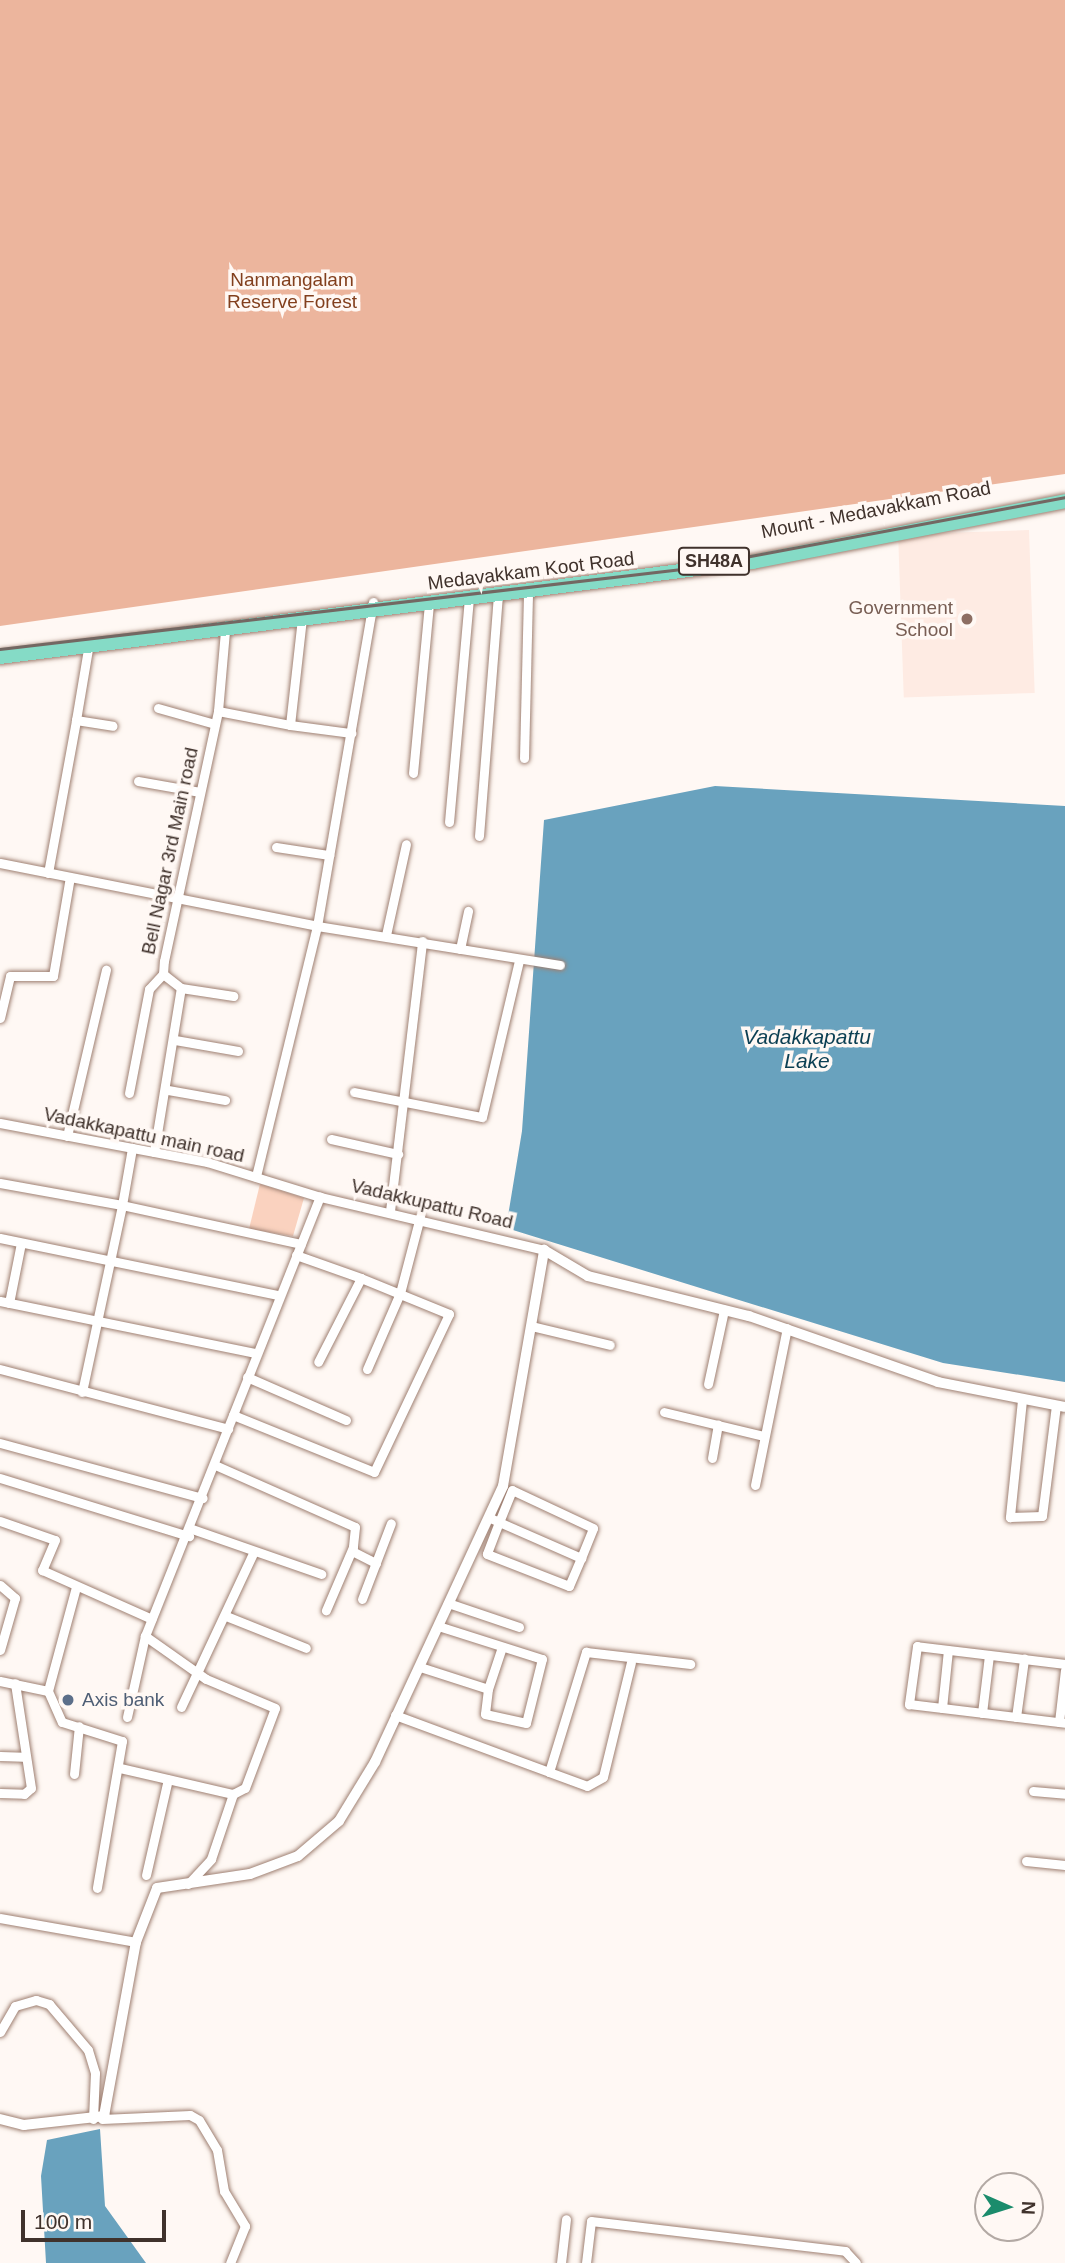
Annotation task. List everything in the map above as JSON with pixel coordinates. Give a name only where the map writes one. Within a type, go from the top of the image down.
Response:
[{"type":"main road","name":"Mount - Medavakkam Road","points":[[368,607],[681,567],[1065,491]]},
{"type":"main road","name":"Medavakkam Koot Road","points":[[0,657],[88,649],[225,631],[368,607],[499,595],[752,562],[1065,501]]},
{"type":"street","points":[[524,758],[528,590]]},
{"type":"street","points":[[479,836],[499,595]]},
{"type":"street","points":[[449,822],[469,598]]},
{"type":"street","points":[[413,773],[429,603]]},
{"type":"street","points":[[256,1177],[317,926],[351,733],[368,607]]},
{"type":"street","points":[[290,725],[302,618]]},
{"type":"street","name":"Bell Nagar 3rd Main road","points":[[181,988],[163,974],[176,901],[218,711],[225,631]]},
{"type":"street","points":[[48,873],[88,649]]},
{"type":"street","points":[[158,708],[215,724]]},
{"type":"street","points":[[218,711],[351,733]]},
{"type":"street","points":[[76,720],[113,726]]},
{"type":"street","points":[[138,781],[200,792]]},
{"type":"street","points":[[386,935],[407,844]]},
{"type":"street","points":[[276,847],[329,855]]},
{"type":"street","points":[[0,863],[176,901],[422,941],[519,961],[560,965]]},
{"type":"street","points":[[0,1018],[10,976],[53,976],[70,877]]},
{"type":"street","points":[[460,949],[468,911]]},
{"type":"street","points":[[390,1211],[422,941]]},
{"type":"street","points":[[354,1092],[403,1105],[482,1117],[519,961]]},
{"type":"street","points":[[67,1136],[106,970]]},
{"type":"street","points":[[129,1093],[149,989],[163,974]]},
{"type":"street","points":[[154,1152],[168,1090],[181,988],[233,996]]},
{"type":"street","points":[[175,1040],[238,1051]]},
{"type":"street","points":[[168,1090],[225,1100]]},
{"type":"street","name":"Vadakkapattu main road","points":[[0,1123],[154,1152],[256,1177],[320,1197]]},
{"type":"street","points":[[331,1139],[398,1154]]},
{"type":"street","points":[[82,1392],[132,1148]]},
{"type":"street","points":[[0,1183],[122,1205],[301,1244]]},
{"type":"street","points":[[127,1717],[145,1636],[190,1532],[278,1295],[320,1197]]},
{"type":"street","name":"Vadakkupattu Road","points":[[320,1197],[420,1217],[544,1250],[588,1276],[787,1328],[938,1382],[1061,1406]]},
{"type":"street","points":[[367,1369],[400,1293],[420,1217]]},
{"type":"street","points":[[0,1238],[110,1258],[278,1295]]},
{"type":"street","points":[[21,1242],[4,1302],[97,1317],[256,1353]]},
{"type":"street","points":[[487,1554],[499,1522],[507,1488],[544,1250]]},
{"type":"street","points":[[233,1415],[364,1473],[381,1467],[450,1322],[445,1309],[296,1255]]},
{"type":"street","points":[[318,1362],[361,1278]]},
{"type":"street","points":[[708,1384],[724,1310]]},
{"type":"street","points":[[531,1326],[610,1345]]},
{"type":"street","points":[[755,1485],[787,1328]]},
{"type":"street","points":[[0,1369],[228,1429]]},
{"type":"street","points":[[247,1377],[346,1420]]},
{"type":"street","points":[[1022,1400],[1010,1517],[1042,1516],[1061,1406]]},
{"type":"street","points":[[664,1412],[763,1436]]},
{"type":"street","points":[[712,1458],[718,1426]]},
{"type":"street","points":[[0,1443],[203,1498]]},
{"type":"street","points":[[215,1465],[350,1523],[356,1536],[352,1551],[326,1610]]},
{"type":"street","points":[[0,1478],[254,1551],[321,1574]]},
{"type":"street","points":[[98,2119],[136,1942],[157,1888],[250,1874],[321,1842],[375,1762],[488,1517],[507,1488]]},
{"type":"street","points":[[473,1549],[569,1586],[593,1528],[507,1488]]},
{"type":"street","points":[[488,1517],[580,1558]]},
{"type":"street","points":[[0,1521],[55,1540],[42,1570],[152,1619]]},
{"type":"street","points":[[362,1599],[391,1523]]},
{"type":"street","points":[[181,1707],[226,1616],[254,1551]]},
{"type":"street","points":[[352,1551],[376,1563]]},
{"type":"street","points":[[0,1584],[15,1598],[0,1650]]},
{"type":"street","points":[[76,1587],[48,1691],[55,1717],[122,1741],[120,1768],[97,1888]]},
{"type":"street","points":[[448,1603],[519,1627]]},
{"type":"street","points":[[226,1616],[306,1648]]},
{"type":"street","points":[[438,1626],[502,1647],[544,1664],[526,1723],[482,1712],[502,1647]]},
{"type":"street","points":[[120,1768],[233,1794],[245,1788],[275,1708],[198,1674],[145,1636]]},
{"type":"street","points":[[1065,1664],[917,1646],[909,1704],[1062,1722],[1065,1670]]},
{"type":"street","points":[[942,1708],[948,1650]]},
{"type":"street","points":[[549,1772],[586,1652],[631,1662],[690,1664]]},
{"type":"street","points":[[982,1713],[989,1655]]},
{"type":"street","points":[[1016,1717],[1024,1659]]},
{"type":"street","points":[[395,1715],[587,1786],[603,1777],[631,1662]]},
{"type":"street","points":[[420,1667],[488,1689]]},
{"type":"street","points":[[0,1681],[48,1691]]},
{"type":"street","points":[[0,1793],[31,1788],[23,1757],[15,1682]]},
{"type":"street","points":[[74,1774],[79,1726]]},
{"type":"street","points":[[0,1756],[23,1757]]},
{"type":"street","points":[[146,1875],[168,1779]]},
{"type":"street","points":[[1033,1791],[1065,1794]]},
{"type":"street","points":[[188,1884],[211,1858],[233,1794]]},
{"type":"street","points":[[1026,1861],[1065,1865]]},
{"type":"street","points":[[0,1919],[136,1942]]},
{"type":"street","points":[[0,2032],[15,2006],[36,2000],[49,2004],[88,2050],[95,2073],[98,2119]]},
{"type":"street","points":[[0,2119],[24,2125],[191,2115],[199,2120],[217,2150],[224,2191],[245,2226],[230,2263]]},
{"type":"street","points":[[561,2263],[566,2218]]},
{"type":"street","points":[[586,2263],[591,2221],[845,2252],[856,2263]]},
{"type":"shaded area","name":"Government School","points":[[1029,530],[1035,693],[904,697],[898,535]]},
{"type":"shaded area","points":[[260,1184],[304,1198],[293,1236],[249,1229]]},
{"type":"green space","name":"Nanmangalam Reserve Forest","points":[[0,0],[1065,0],[1065,474],[0,626]]},
{"type":"water","name":"Vadakkapattu Lake","points":[[715,786],[1065,806],[1065,1382],[943,1363],[506,1228],[522,1131],[544,820]]},
{"type":"water","points":[[100,2129],[105,2206],[146,2263],[46,2263],[41,2176],[47,2140]]},
{"type":"railway","points":[[0,649],[681,569],[1065,497]]},
{"type":"place","name":"Government School","points":[[967,619]]},
{"type":"place","name":"Axis bank","points":[[68,1700]]}]
